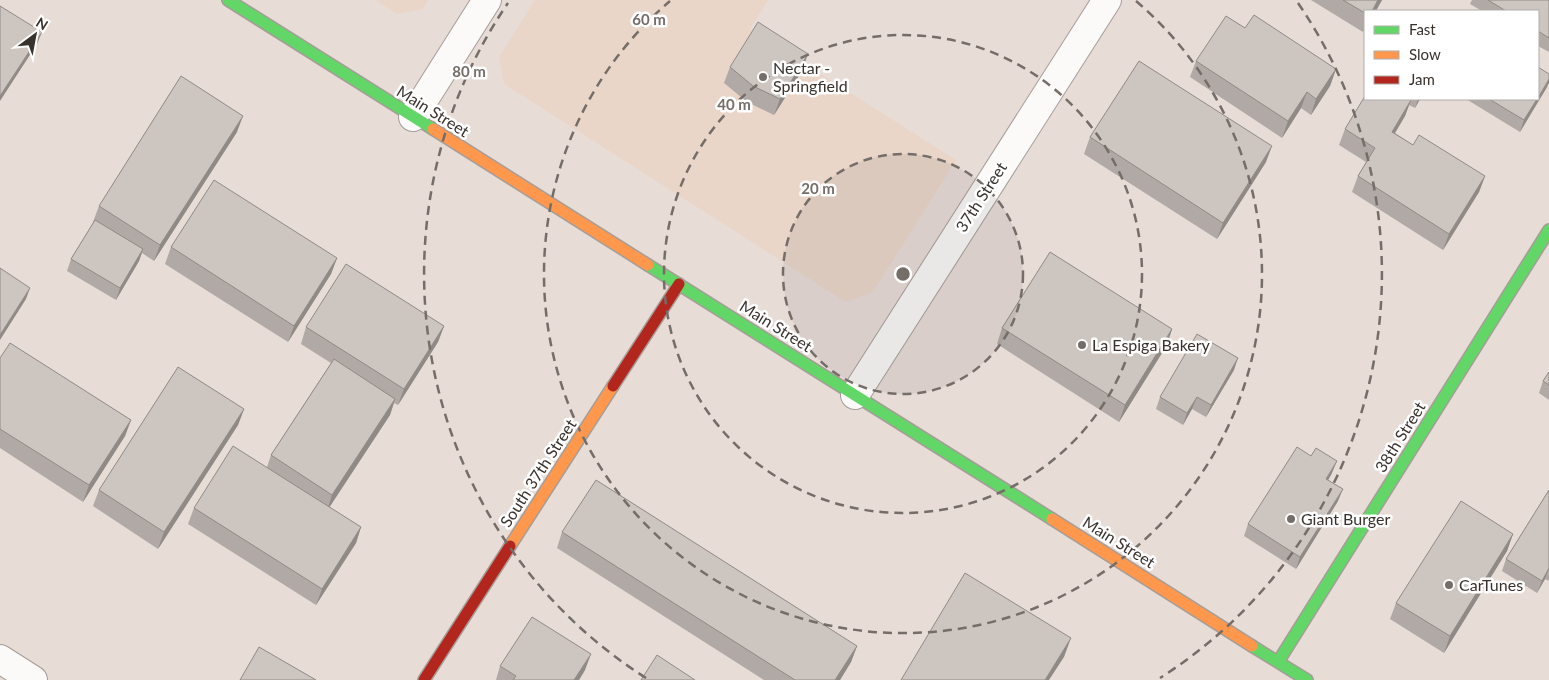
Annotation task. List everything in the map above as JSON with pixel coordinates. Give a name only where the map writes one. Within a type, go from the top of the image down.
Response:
[{"type":"main road","name":"Main Street","points":[[228,0],[1307,680]]},
{"type":"main road","name":"38th Street","points":[[1278,662],[1549,230]]},
{"type":"main road","name":"South 37th Street","points":[[424,680],[679,284]]},
{"type":"street","points":[[413,117],[488,0]]},
{"type":"street","name":"37th Street","points":[[855,395],[1107,0]]},
{"type":"street","points":[[0,659],[33,680]]},
{"type":"shaded area","points":[[375,0],[428,0],[423,9],[397,14]]},
{"type":"shaded area","points":[[535,0],[768,0],[750,29],[956,160],[873,292],[846,302],[504,84],[499,57]]},
{"type":"building","points":[[1343,0],[1378,0],[1373,10],[1364,10],[1364,12]]},
{"type":"building","points":[[1488,0],[1549,0],[1549,38],[1539,32],[1539,10],[1504,10]]},
{"type":"building","points":[[0,6],[42,32],[0,96]]},
{"type":"building","points":[[1254,15],[1336,69],[1316,99],[1307,92],[1288,121],[1196,61],[1226,16],[1245,28]]},
{"type":"building","name":"Nectar - Springfield","points":[[758,22],[808,54],[780,99],[753,86],[730,67]]},
{"type":"building","points":[[1139,61],[1272,146],[1223,223],[1090,137]]},
{"type":"building","points":[[1539,68],[1549,74],[1549,79],[1539,96]]},
{"type":"building","points":[[181,76],[243,116],[160,245],[99,206]]},
{"type":"building","points":[[1364,98],[1364,100],[1411,100],[1392,132],[1413,145],[1419,135],[1485,176],[1449,234],[1358,176],[1375,148],[1345,129]]},
{"type":"building","points":[[1491,100],[1536,100],[1524,120]]},
{"type":"building","points":[[214,180],[337,258],[294,326],[171,247]]},
{"type":"building","points":[[95,220],[143,249],[120,288],[71,259]]},
{"type":"building","name":"La Espiga Bakery","points":[[1050,252],[1172,329],[1125,405],[1002,328]]},
{"type":"building","points":[[346,264],[444,326],[404,389],[306,327]]},
{"type":"building","points":[[0,268],[30,288],[0,335]]},
{"type":"building","points":[[1197,334],[1238,358],[1211,405],[1197,397],[1187,413],[1160,397]]},
{"type":"building","points":[[10,343],[131,420],[89,485],[0,429],[0,358]]},
{"type":"building","points":[[334,359],[395,399],[332,495],[271,455]]},
{"type":"building","points":[[178,367],[244,409],[164,532],[99,490]]},
{"type":"building","points":[[1549,372],[1549,385],[1543,381]]},
{"type":"building","points":[[233,446],[361,527],[322,589],[194,508]]},
{"type":"building","name":"Giant Burger","points":[[1297,447],[1311,456],[1316,448],[1337,461],[1326,479],[1343,489],[1300,557],[1248,524]]},
{"type":"building","points":[[596,480],[857,646],[835,680],[795,680],[562,532]]},
{"type":"building","points":[[1549,490],[1549,568],[1542,581],[1506,559]]},
{"type":"building","name":"CarTunes","points":[[1461,501],[1513,534],[1450,636],[1396,603]]},
{"type":"building","points":[[965,573],[1071,638],[1045,680],[901,680]]},
{"type":"building","points":[[532,617],[591,654],[574,680],[513,680],[516,676],[500,666]]},
{"type":"building","points":[[259,647],[316,680],[240,680]]},
{"type":"building","points":[[657,655],[695,680],[641,680]]},
{"type":"traffic: fast","points":[[228,0],[433,129]]},
{"type":"traffic: fast","points":[[1278,662],[1549,230]]},
{"type":"traffic: fast","points":[[648,265],[1052,519]]},
{"type":"traffic: fast","points":[[1252,646],[1307,680]]},
{"type":"traffic: slow","points":[[433,129],[648,265]]},
{"type":"traffic: slow","points":[[510,546],[613,386]]},
{"type":"traffic: slow","points":[[1052,519],[1252,646]]},
{"type":"traffic: jam","points":[[613,386],[679,284]]},
{"type":"traffic: jam","points":[[424,680],[510,546]]},
{"type":"place","name":"Nectar - Springfield","points":[[763,77]]},
{"type":"place","name":"La Espiga Bakery","points":[[1082,345]]},
{"type":"place","name":"Giant Burger","points":[[1291,519]]},
{"type":"place","name":"CarTunes","points":[[1449,585]]}]
